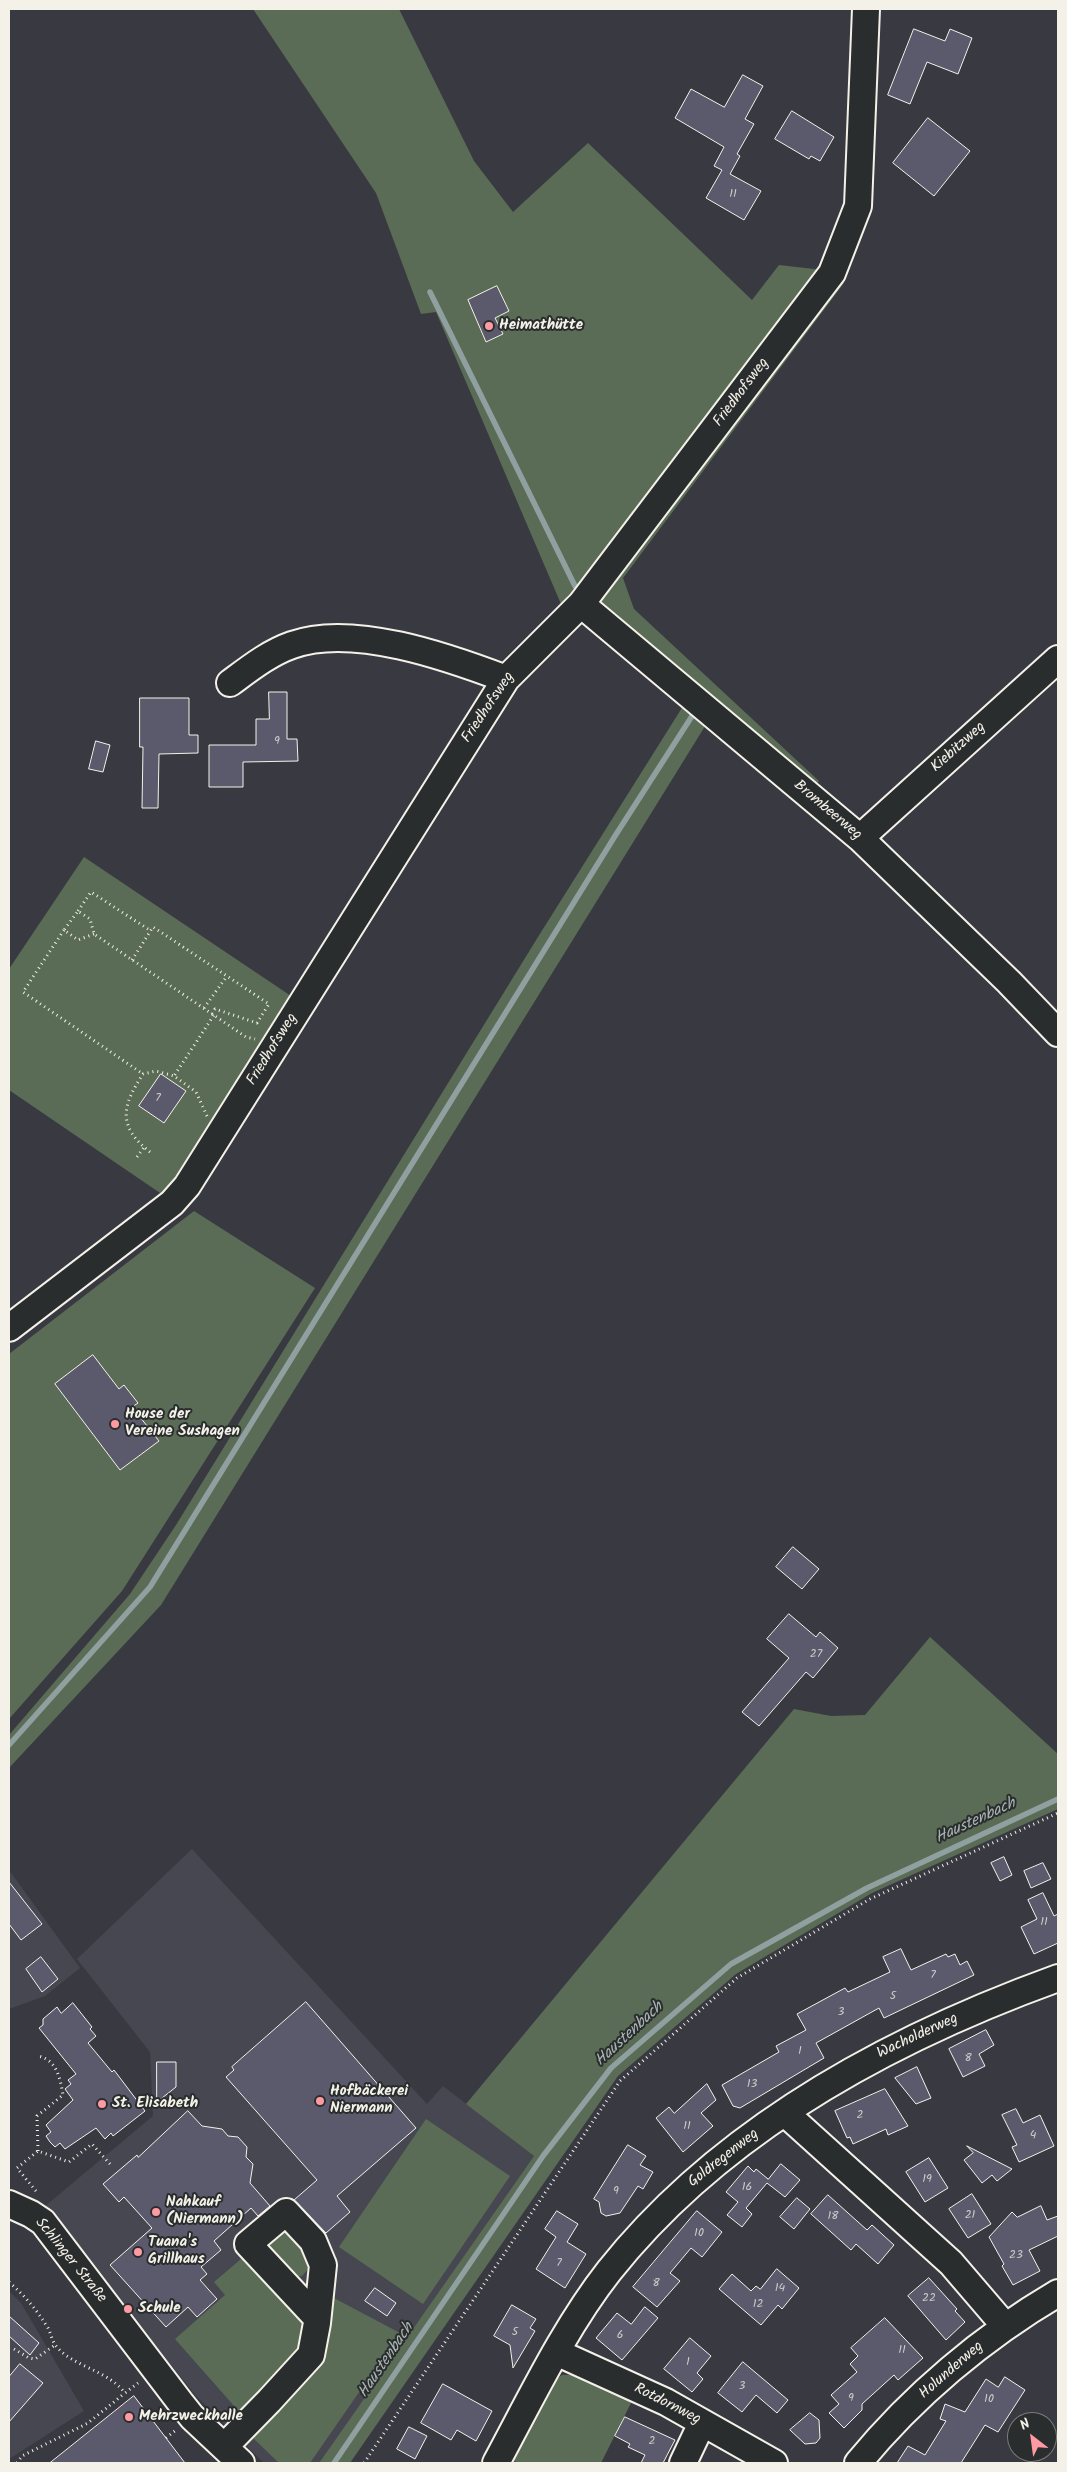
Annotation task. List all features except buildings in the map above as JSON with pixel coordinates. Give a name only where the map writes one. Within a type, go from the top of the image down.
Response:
[{"type":"street","name":"Friedhofsweg","points":[[9,1328],[172,1203],[187,1186],[506,679],[581,604],[832,273],[858,206],[866,9]]},
{"type":"street","name":"Brombeerweg","points":[[581,604],[860,838],[1009,982],[1058,1033]]},
{"type":"street","points":[[230,683],[259,663],[292,645],[332,636],[404,646],[506,679]]},
{"type":"street","name":"Kiebitzweg","points":[[860,838],[1058,659]]},
{"type":"street","name":"Wacholderweg","points":[[785,2113],[872,2059],[896,2047],[999,1999],[1058,1978]]},
{"type":"street","points":[[785,2113],[951,2263],[1005,2326]]},
{"type":"street","name":"Goldregenweg","points":[[496,2463],[556,2352],[609,2271],[663,2209],[723,2156],[785,2113]]},
{"type":"street","name":"Schlinger Straße","points":[[9,2204],[43,2222],[192,2417],[232,2455]]},
{"type":"street","name":"Holunderweg","points":[[858,2463],[879,2439],[949,2371],[1005,2326],[1058,2293]]},
{"type":"street","points":[[232,2455],[269,2401],[310,2355],[317,2318]]},
{"type":"street","name":"Rotdornweg","points":[[556,2352],[666,2402],[774,2463]]},
{"type":"street","points":[[682,2463],[702,2423]]},
{"type":"path","points":[[143,1074],[23,992],[91,892],[150,931]]},
{"type":"path","points":[[78,910],[90,919],[94,934],[246,1038],[278,1042]]},
{"type":"path","points":[[132,960],[153,927],[270,1004],[257,1023],[215,1009],[174,1076]]},
{"type":"path","points":[[64,930],[78,940],[94,934]]},
{"type":"path","points":[[204,1008],[227,976]]},
{"type":"path","points":[[150,1152],[130,1134],[126,1116],[129,1096],[143,1074],[156,1071],[174,1076],[196,1092]]},
{"type":"path","points":[[136,1158],[144,1147]]},
{"type":"path","points":[[364,2463],[620,2081],[737,1978],[870,1899],[1058,1813]]},
{"type":"path","points":[[38,2056],[47,2058],[58,2072],[62,2095],[36,2116],[38,2151]]},
{"type":"path","points":[[38,2151],[70,2162],[92,2144],[110,2164]]},
{"type":"path","points":[[17,2168],[38,2151]]},
{"type":"path","points":[[9,2282],[30,2300],[50,2330],[55,2346],[71,2358],[102,2373],[118,2384],[125,2393]]},
{"type":"path","points":[[14,2349],[29,2358],[35,2359],[55,2346]]},
{"type":"path","points":[[17,2463],[22,2456],[88,2423],[155,2369]]},
{"type":"shaded area","points":[[192,1849],[427,2104],[443,2086],[534,2156],[319,2463],[264,2463],[196,2396],[44,2207],[153,2116],[150,2052],[77,1959]]},
{"type":"shaded area","points":[[9,1870],[80,1968],[45,1996],[9,2009]]},
{"type":"shaded area","points":[[9,2291],[21,2303],[84,2411],[9,2459]]},
{"type":"green space","points":[[253,9],[399,9],[474,161],[513,212],[588,143],[752,300],[779,265],[823,270],[604,553],[561,604],[436,312],[421,314],[376,193]]},
{"type":"green space","points":[[838,274],[844,283],[623,578],[634,609],[819,781],[811,792],[586,603]]},
{"type":"green space","points":[[685,703],[707,723],[161,1605],[9,1768],[9,1735],[130,1594],[176,1525],[538,937]]},
{"type":"green space","points":[[84,857],[297,1000],[163,1195],[9,1090],[9,969]]},
{"type":"green space","points":[[194,1211],[315,1288],[122,1591],[9,1719],[9,1354]]},
{"type":"green space","points":[[930,1637],[1058,1754],[1058,1809],[872,1893],[736,1974],[618,2076],[350,2463],[319,2463],[534,2156],[466,2104],[794,1709],[831,1716],[865,1715]]},
{"type":"green space","points":[[426,2119],[510,2176],[423,2304],[339,2247]]},
{"type":"green space","points":[[286,2228],[310,2253],[311,2266],[302,2276],[289,2278],[263,2248]]},
{"type":"green space","points":[[241,2259],[248,2259],[305,2320],[300,2351],[242,2415],[175,2339],[225,2295],[214,2282]]},
{"type":"green space","points":[[332,2297],[400,2333],[310,2463],[279,2463],[253,2438],[310,2376],[330,2331]]},
{"type":"green space","points":[[562,2375],[578,2375],[632,2401],[601,2463],[519,2463],[511,2460],[550,2384]]},
{"type":"waterway","points":[[430,292],[575,586],[579,589]]},
{"type":"waterway","points":[[9,1745],[150,1587],[615,836],[694,713]]},
{"type":"waterway","name":"Haustenbach","points":[[334,2463],[543,2156],[611,2068],[731,1964],[867,1888],[1058,1799]]},
{"type":"place","name":"Heimathütte","points":[[489,326]]},
{"type":"place","name":"House der Vereine Sushagen","points":[[115,1424]]},
{"type":"place","name":"Hofbäckerei Niermann","points":[[320,2101]]},
{"type":"place","name":"St. Elisabeth","points":[[102,2104]]},
{"type":"place","name":"Nahkauf (Niermann)","points":[[156,2212]]},
{"type":"place","name":"Tuana's Grillhaus","points":[[138,2252]]},
{"type":"place","name":"Schule","points":[[128,2309]]},
{"type":"place","name":"Mehrzweckhalle","points":[[129,2417]]}]
